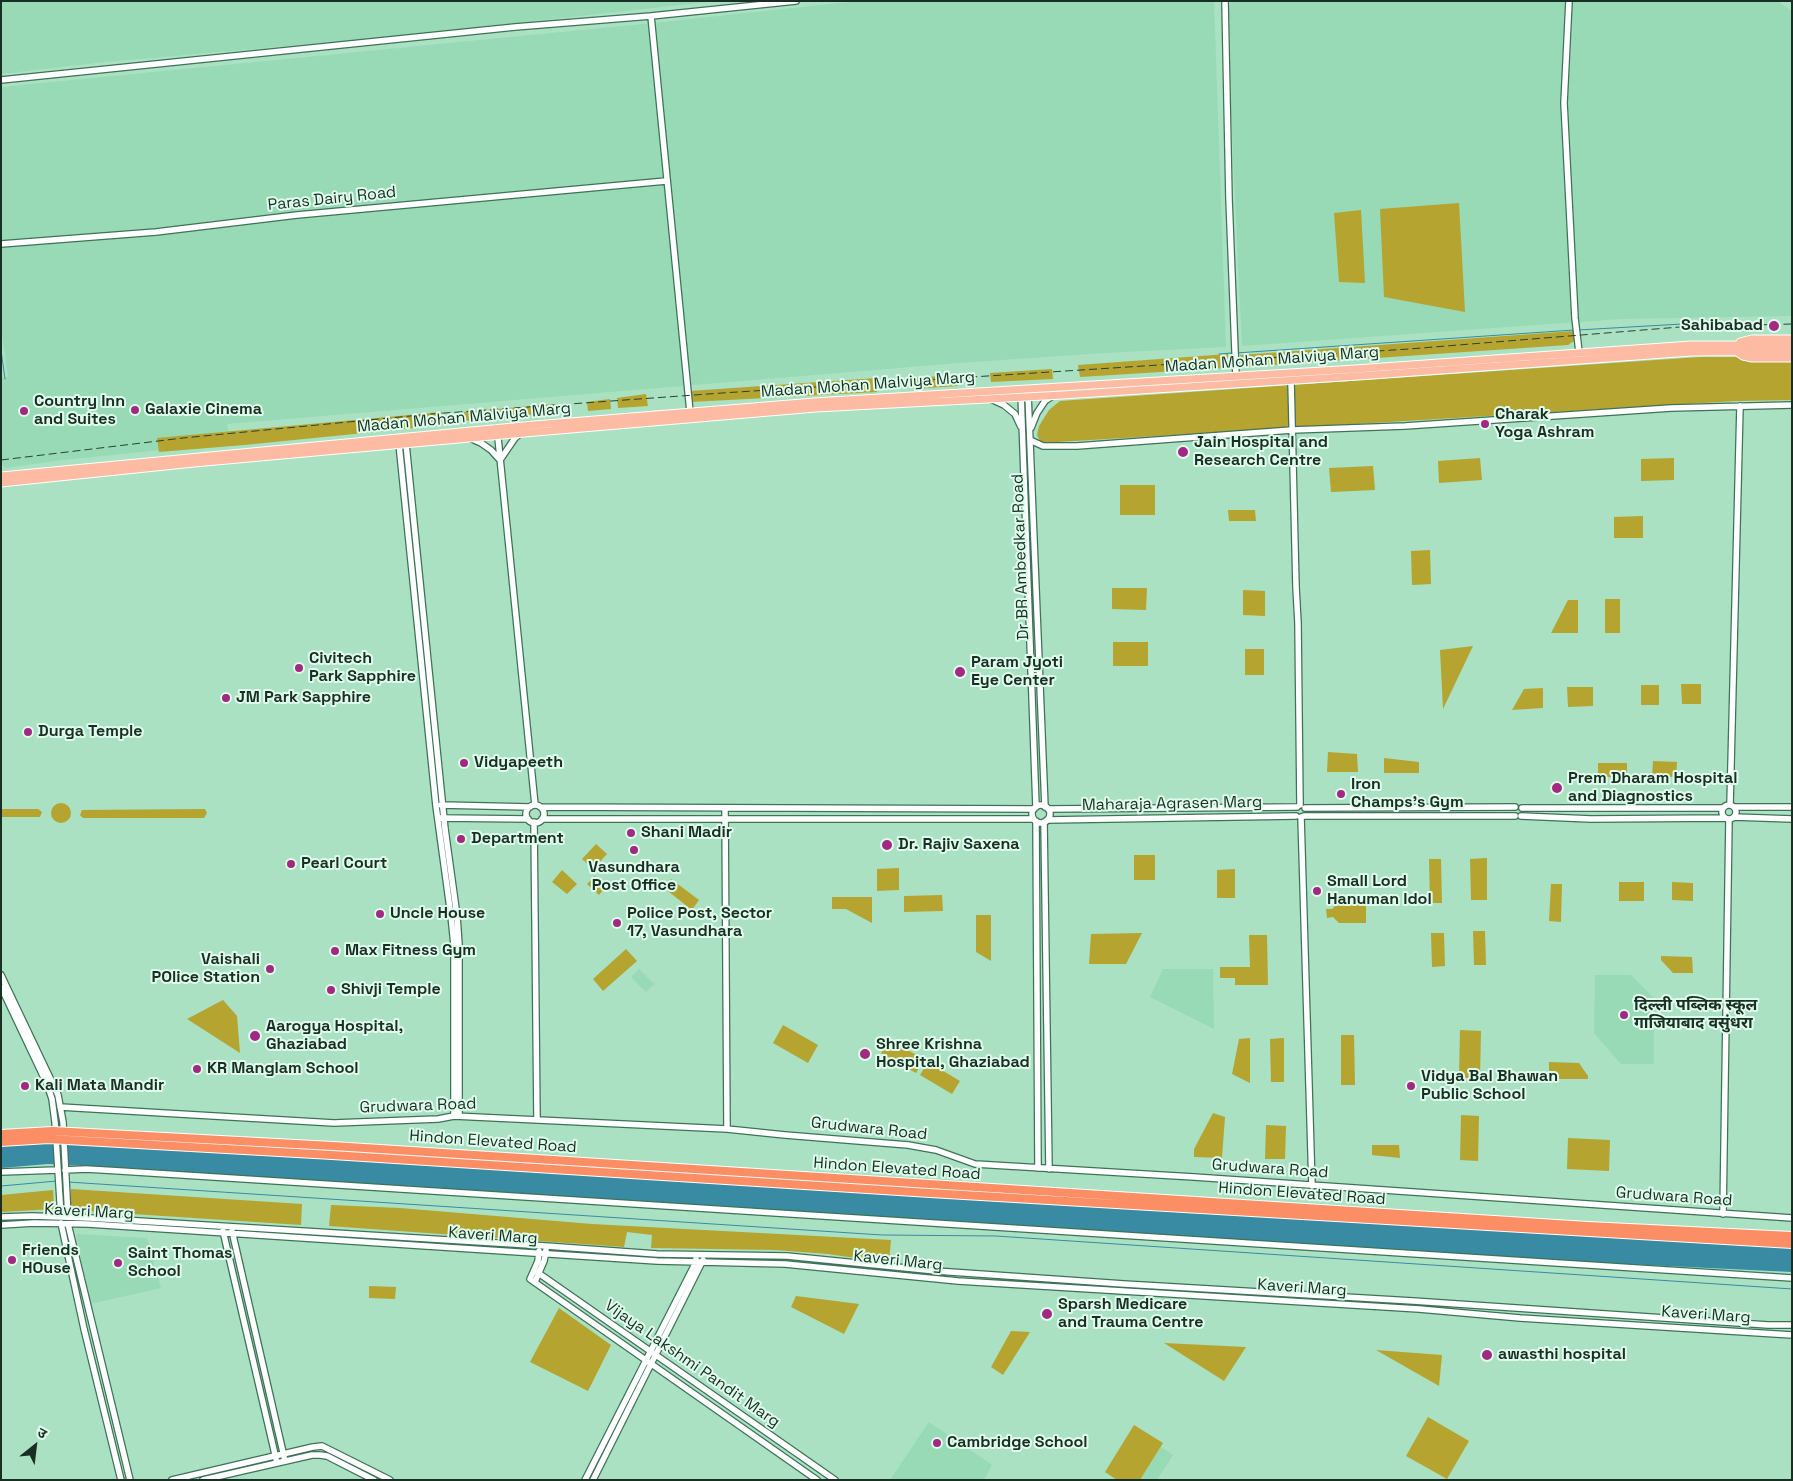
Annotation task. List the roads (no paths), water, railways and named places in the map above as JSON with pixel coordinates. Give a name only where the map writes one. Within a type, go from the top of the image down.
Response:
[{"type":"highway","name":"Hindon Elevated Road","points":[[1,1134],[52,1131],[333,1146],[1588,1226],[1792,1236]]},
{"type":"highway","name":"Hindon Elevated Road","points":[[1,1142],[49,1139],[1792,1244]]},
{"type":"main road","points":[[1737,348],[1742,341],[1752,338],[1792,339]]},
{"type":"main road","name":"Madan Mohan Malviya Marg","points":[[1,476],[814,402],[1025,393],[1691,344],[1737,348]]},
{"type":"main road","points":[[1737,348],[1792,344]]},
{"type":"main road","name":"Madan Mohan Malviya Marg","points":[[1,483],[470,438],[497,432],[522,433],[816,408],[990,399],[1025,393],[1054,395],[1737,348]]},
{"type":"main road","points":[[1737,348],[1743,356],[1752,358],[1792,358]]},
{"type":"main road","points":[[1753,348],[1792,352]]},
{"type":"street","points":[[1,80],[515,27],[651,16],[796,1]]},
{"type":"street","points":[[1225,1],[1236,376]]},
{"type":"street","points":[[1570,1],[1564,103],[1579,352]]},
{"type":"street","points":[[651,16],[690,412]]},
{"type":"street","name":"Paras Dairy Road","points":[[1,244],[156,232],[297,216],[666,180]]},
{"type":"street","points":[[1291,380],[1301,807],[1307,812],[1300,816]]},
{"type":"street","name":"Dr BR Ambedkar Road","points":[[1025,393],[1046,808]]},
{"type":"street","points":[[1027,436],[1037,413],[1045,401],[1054,395]]},
{"type":"street","points":[[990,399],[1004,405],[1015,414],[1027,436],[1043,446],[1078,446],[1292,430],[1382,428],[1671,408],[1792,405]]},
{"type":"street","points":[[1724,1214],[1729,818],[1736,811],[1732,806],[1740,406]]},
{"type":"street","points":[[497,432],[535,806]]},
{"type":"street","points":[[500,460],[515,438],[522,433]]},
{"type":"street","name":"Dr BR Ambedkar Road","points":[[1027,436],[1035,808]]},
{"type":"street","points":[[470,438],[486,446],[500,460]]},
{"type":"street","points":[[402,444],[439,805],[458,916],[456,1116]]},
{"type":"street","points":[[439,805],[725,808],[1046,808],[1049,816],[1046,821],[1048,1169]]},
{"type":"street","points":[[528,819],[527,811],[535,806]]},
{"type":"street","points":[[535,806],[544,812],[542,819]]},
{"type":"street","points":[[1729,818],[1722,814],[1723,808],[1732,806],[1792,807]]},
{"type":"street","points":[[1301,807],[1295,810],[1300,816],[1312,1186]]},
{"type":"street","points":[[725,808],[726,1129]]},
{"type":"street","points":[[1035,808],[1032,814],[1035,820],[1038,1168]]},
{"type":"street","name":"Maharaja Agrasen Marg","points":[[1046,808],[1723,808]]},
{"type":"street","points":[[1518,808],[1523,811],[1518,816],[1513,812],[1518,808]]},
{"type":"street","name":"Maharaja Agrasen Marg","points":[[1046,821],[1300,816],[1792,819]]},
{"type":"street","points":[[441,818],[528,819],[534,822],[542,819],[1046,821]]},
{"type":"street","points":[[534,822],[537,1120]]},
{"type":"street","points":[[1,975],[54,1083],[58,1096],[63,1122],[68,1220],[130,1480]]},
{"type":"street","points":[[1,987],[47,1084],[54,1107],[61,1220],[80,1311],[121,1480]]},
{"type":"street","name":"Grudwara Road","points":[[60,1108],[334,1122],[438,1119],[456,1116],[726,1129],[908,1145],[936,1150],[975,1164],[1792,1218]]},
{"type":"street","points":[[65,1171],[86,1169],[130,1171],[1792,1278]]},
{"type":"street","points":[[1,1172],[57,1171]]},
{"type":"street","name":"Kaveri Marg","points":[[1,1217],[32,1216],[61,1220]]},
{"type":"street","name":"Kaveri Marg","points":[[68,1220],[232,1234],[657,1261],[785,1264],[958,1281],[1419,1309],[1520,1318],[1792,1335]]},
{"type":"street","name":"Kaveri Marg","points":[[1,1225],[68,1220],[221,1226],[658,1254],[787,1256],[936,1271],[1124,1284],[1768,1325],[1792,1324]]},
{"type":"street","points":[[221,1226],[278,1463]]},
{"type":"street","points":[[231,1227],[285,1461]]},
{"type":"street","points":[[385,1236],[385,1243]]},
{"type":"street","points":[[537,1271],[539,1246]]},
{"type":"street","points":[[537,1271],[546,1254],[546,1246]]},
{"type":"street","points":[[592,1480],[696,1262],[696,1255]]},
{"type":"street","points":[[653,1353],[703,1262],[704,1255]]},
{"type":"street","name":"Vijaya Lakshmi Pandit Marg","points":[[817,1480],[532,1281],[537,1271],[834,1480]]},
{"type":"street","points":[[1520,1308],[1520,1318]]},
{"type":"street","points":[[585,1480],[649,1362]]},
{"type":"street","points":[[172,1480],[322,1446],[390,1480]]},
{"type":"street","points":[[203,1480],[312,1455],[327,1456],[374,1480]]},
{"type":"water","points":[[37,1135],[117,1138],[1542,1232],[1792,1244],[1792,1272],[1584,1262],[103,1167],[48,1164],[1,1168],[1,1141]]},
{"type":"waterway","points":[[1578,330],[1717,322]]},
{"type":"waterway","points":[[1236,353],[1574,330]]},
{"type":"waterway","points":[[1,350],[5,379]]},
{"type":"waterway","points":[[1219,354],[1232,353]]},
{"type":"waterway","points":[[1,1186],[57,1181]]},
{"type":"waterway","points":[[68,1182],[882,1235],[996,1236],[1792,1289]]},
{"type":"railway","points":[[1,460],[183,438],[431,414],[722,393],[1409,349],[1680,327],[1792,324]]},
{"type":"place","name":"Sahibabad","points":[[1774,326]]},
{"type":"place","name":"Galaxie Cinema","points":[[135,410]]},
{"type":"place","name":"Country Inn and Suites","points":[[24,411]]},
{"type":"place","name":"Charak Yoga Ashram","points":[[1485,424]]},
{"type":"place","name":"Jain Hospital and Research Centre","points":[[1183,452]]},
{"type":"place","name":"Civitech Park Sapphire","points":[[299,668]]},
{"type":"place","name":"Param Jyoti Eye Center","points":[[960,672]]},
{"type":"place","name":"JM Park Sapphire","points":[[226,698]]},
{"type":"place","name":"Durga Temple","points":[[28,732]]},
{"type":"place","name":"Vidyapeeth","points":[[464,763]]},
{"type":"place","name":"Prem Dharam Hospital and Diagnostics","points":[[1557,788]]},
{"type":"place","name":"Iron Champs's Gym","points":[[1341,794]]},
{"type":"place","name":"Shani Madir","points":[[631,833]]},
{"type":"place","name":"Department","points":[[461,839]]},
{"type":"place","name":"Dr. Rajiv Saxena","points":[[887,845]]},
{"type":"place","name":"Vasundhara Post Office","points":[[634,850]]},
{"type":"place","name":"Pearl Court","points":[[291,864]]},
{"type":"place","name":"Small Lord Hanuman Idol","points":[[1317,891]]},
{"type":"place","name":"Uncle House","points":[[380,914]]},
{"type":"place","name":"Police Post, Sector 17, Vasundhara","points":[[617,923]]},
{"type":"place","name":"Max Fitness Gym","points":[[335,951]]},
{"type":"place","name":"Vaishali POlice Station","points":[[270,969]]},
{"type":"place","name":"Shivji Temple","points":[[331,990]]},
{"type":"place","name":"दिल्ली पब्लिक स्कूल गाजियाबाद वसुंधरा","points":[[1624,1015]]},
{"type":"place","name":"Aarogya Hospital, Ghaziabad","points":[[255,1036]]},
{"type":"place","name":"Shree Krishna Hospital, Ghaziabad","points":[[865,1054]]},
{"type":"place","name":"KR Manglam School","points":[[197,1069]]},
{"type":"place","name":"Kali Mata Mandir","points":[[25,1086]]},
{"type":"place","name":"Vidya Bal Bhawan Public School","points":[[1411,1086]]},
{"type":"place","name":"Friends HOuse","points":[[12,1260]]},
{"type":"place","name":"Saint Thomas School","points":[[118,1263]]},
{"type":"place","name":"Sparsh Medicare and Trauma Centre","points":[[1047,1314]]},
{"type":"place","name":"awasthi hospital","points":[[1487,1355]]},
{"type":"place","name":"Cambridge School","points":[[937,1443]]}]
